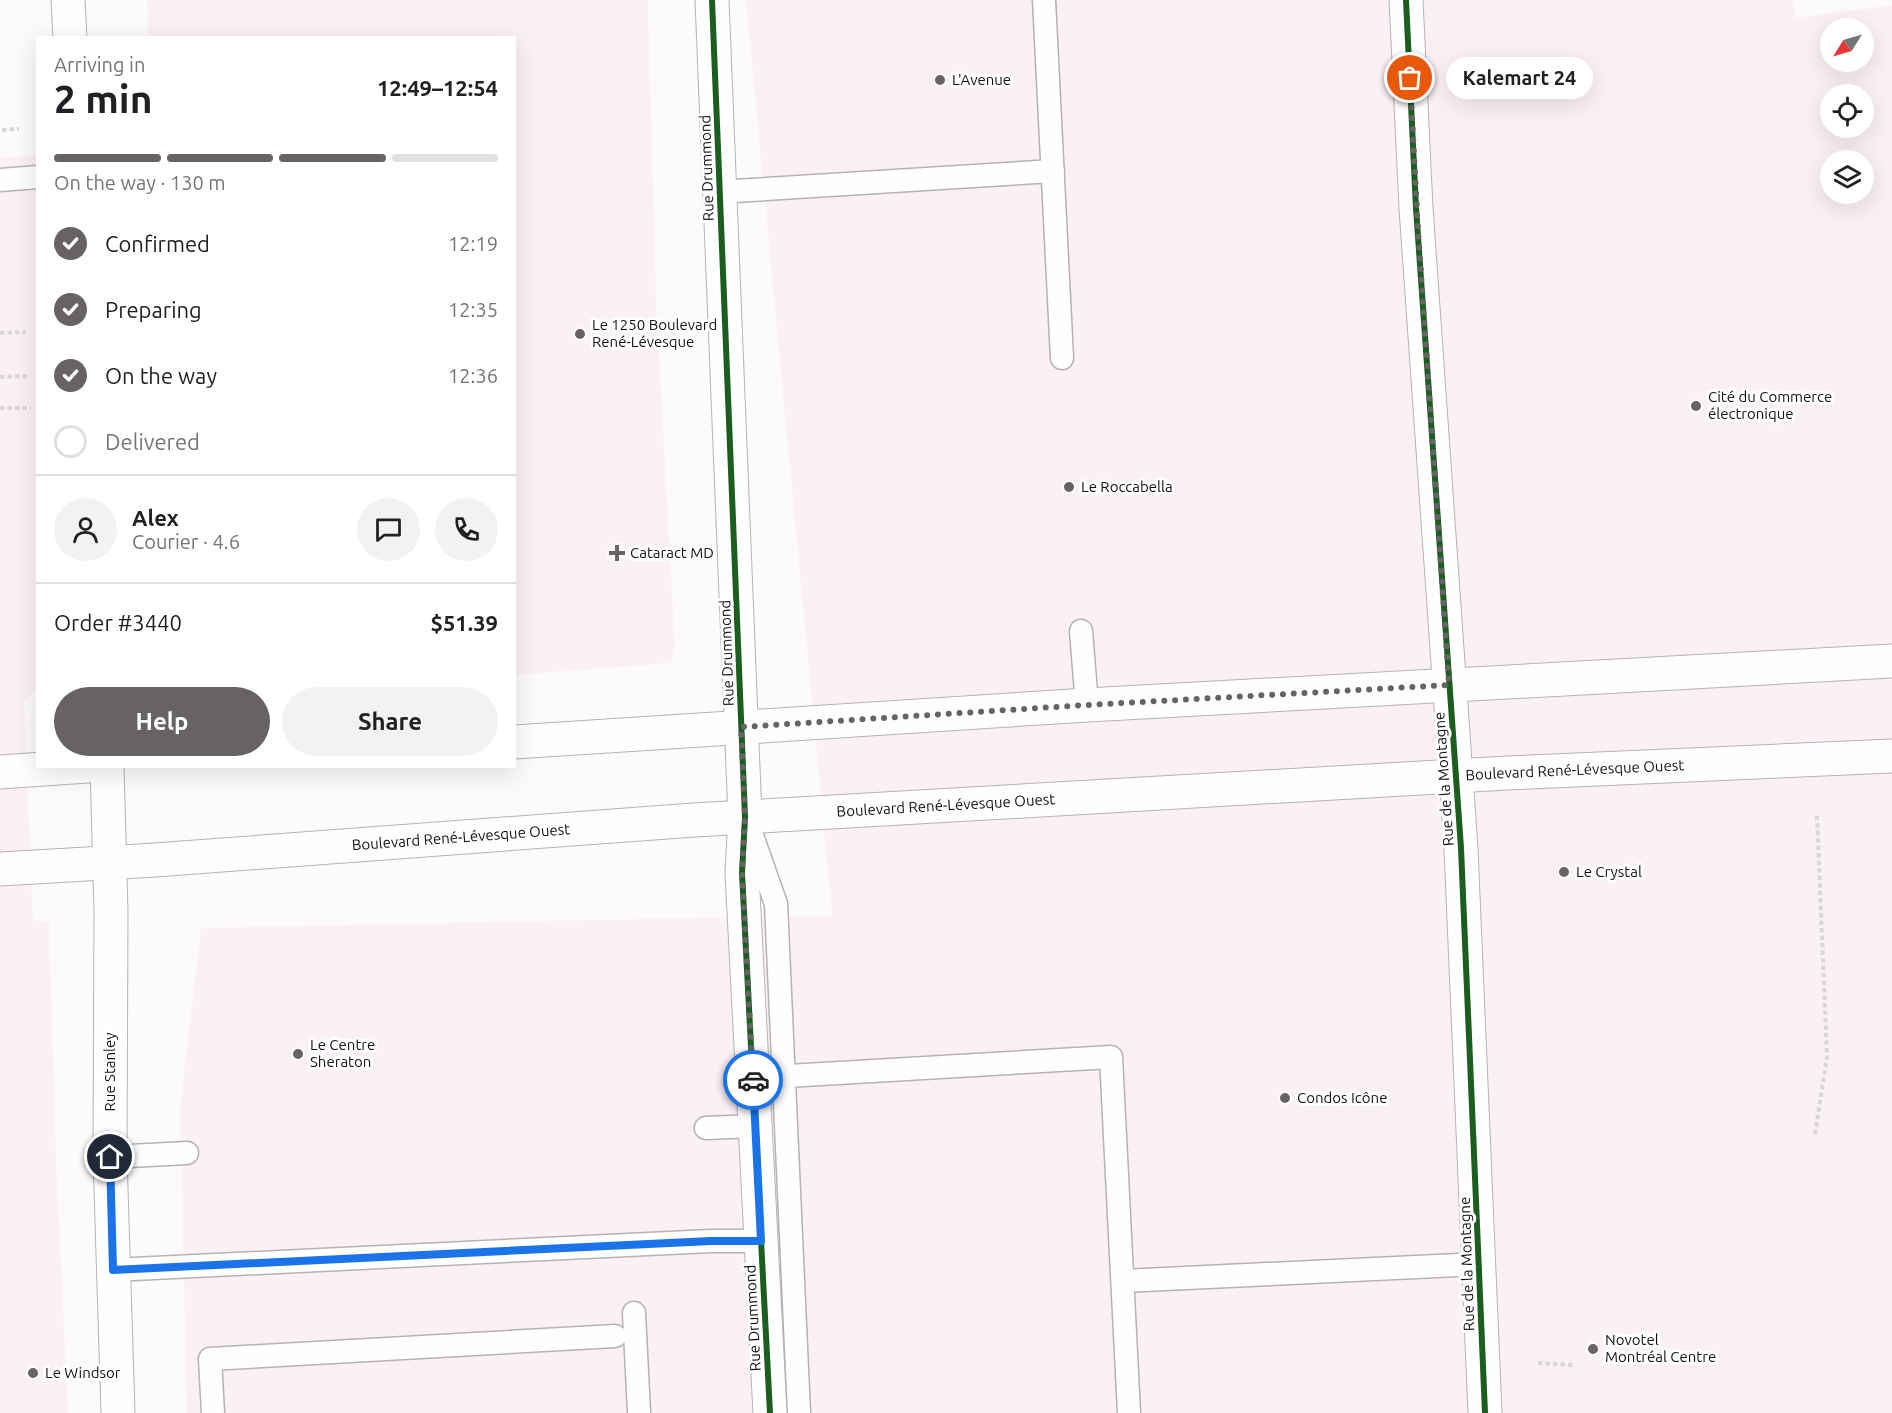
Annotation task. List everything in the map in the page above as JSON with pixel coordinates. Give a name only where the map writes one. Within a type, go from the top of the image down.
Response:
[{"type":"street","points":[[68,0],[70,36]]},
{"type":"street","name":"Rue Drummond","points":[[712,0],[745,817],[742,873],[768,1077],[755,1126],[770,1413]]},
{"type":"street","name":"Rue de la Montagne","points":[[1406,0],[1416,208],[1461,849],[1476,1149],[1485,1413]]},
{"type":"street","points":[[516,742],[1087,705],[1892,661]]},
{"type":"street","name":"Boulevard René-Lévesque Ouest","points":[[0,869],[745,817],[1456,777],[1892,756]]},
{"type":"street","points":[[0,772],[58,768]]},
{"type":"street","name":"Rue Stanley","points":[[107,768],[110,863],[110,1157],[118,1413]]},
{"type":"lane","points":[[1044,0],[1062,358]]},
{"type":"lane","points":[[719,192],[1053,171]]},
{"type":"lane","points":[[0,180],[36,177]]},
{"type":"lane","points":[[1081,631],[1087,705]]},
{"type":"lane","points":[[799,1413],[768,1077],[1111,1057],[1129,1413]]},
{"type":"lane","points":[[706,1128],[755,1126]]},
{"type":"lane","points":[[110,1157],[187,1153]]},
{"type":"lane","points":[[113,1270],[711,1241],[761,1241]]},
{"type":"lane","points":[[1123,1281],[1479,1264]]},
{"type":"lane","points":[[634,1313],[639,1413]]},
{"type":"lane","points":[[213,1413],[210,1359],[615,1336]]},
{"type":"path","points":[[2,130],[19,129]]},
{"type":"path","points":[[0,333],[26,332]]},
{"type":"path","points":[[0,377],[29,376]]},
{"type":"path","points":[[0,408],[31,408]]},
{"type":"path","points":[[1815,1134],[1827,1057],[1817,814]]},
{"type":"path","points":[[1538,1363],[1574,1365]]},
{"type":"shaded area","name":"Le 1250 Boulevard René-Lévesque","points":[[147,0],[648,0],[656,300],[675,647],[671,663],[516,675],[516,36],[148,36]]},
{"type":"shaded area","points":[[746,0],[1793,0],[1796,18],[1892,5],[1892,1413],[187,1413],[180,1108],[201,928],[832,915]]},
{"type":"shaded area","points":[[36,155],[36,690],[24,701],[33,920],[49,922],[56,1158],[68,1413],[0,1413],[0,158]]},
{"type":"cycle path","points":[[712,0],[745,817],[742,873],[770,1413]]},
{"type":"cycle path","points":[[1406,0],[1416,208],[1461,848],[1485,1413]]},
{"type":"way so far","points":[[753,1080],[742,873],[745,817],[741,727],[1449,685],[1410,78]]},
{"type":"place","name":"Kalemart 24","points":[[1410,78]]},
{"type":"place","name":"L'Avenue","points":[[940,80]]},
{"type":"place","name":"Le 1250 Boulevard René-Lévesque","points":[[580,334]]},
{"type":"place","name":"Cité du Commerce électronique","points":[[1696,406]]},
{"type":"place","name":"Le Roccabella","points":[[1069,487]]},
{"type":"place","name":"Cataract MD","points":[[617,553]]},
{"type":"place","name":"Le Crystal","points":[[1564,872]]},
{"type":"place","name":"Le Centre Sheraton","points":[[298,1054]]},
{"type":"place","name":"Condos Icône","points":[[1285,1098]]},
{"type":"place","name":"Novotel Montréal Centre","points":[[1593,1349]]},
{"type":"place","name":"Le Windsor","points":[[33,1373]]},
{"type":"route","points":[[110,1157],[113,1270],[711,1241],[761,1241],[753,1080]]}]
